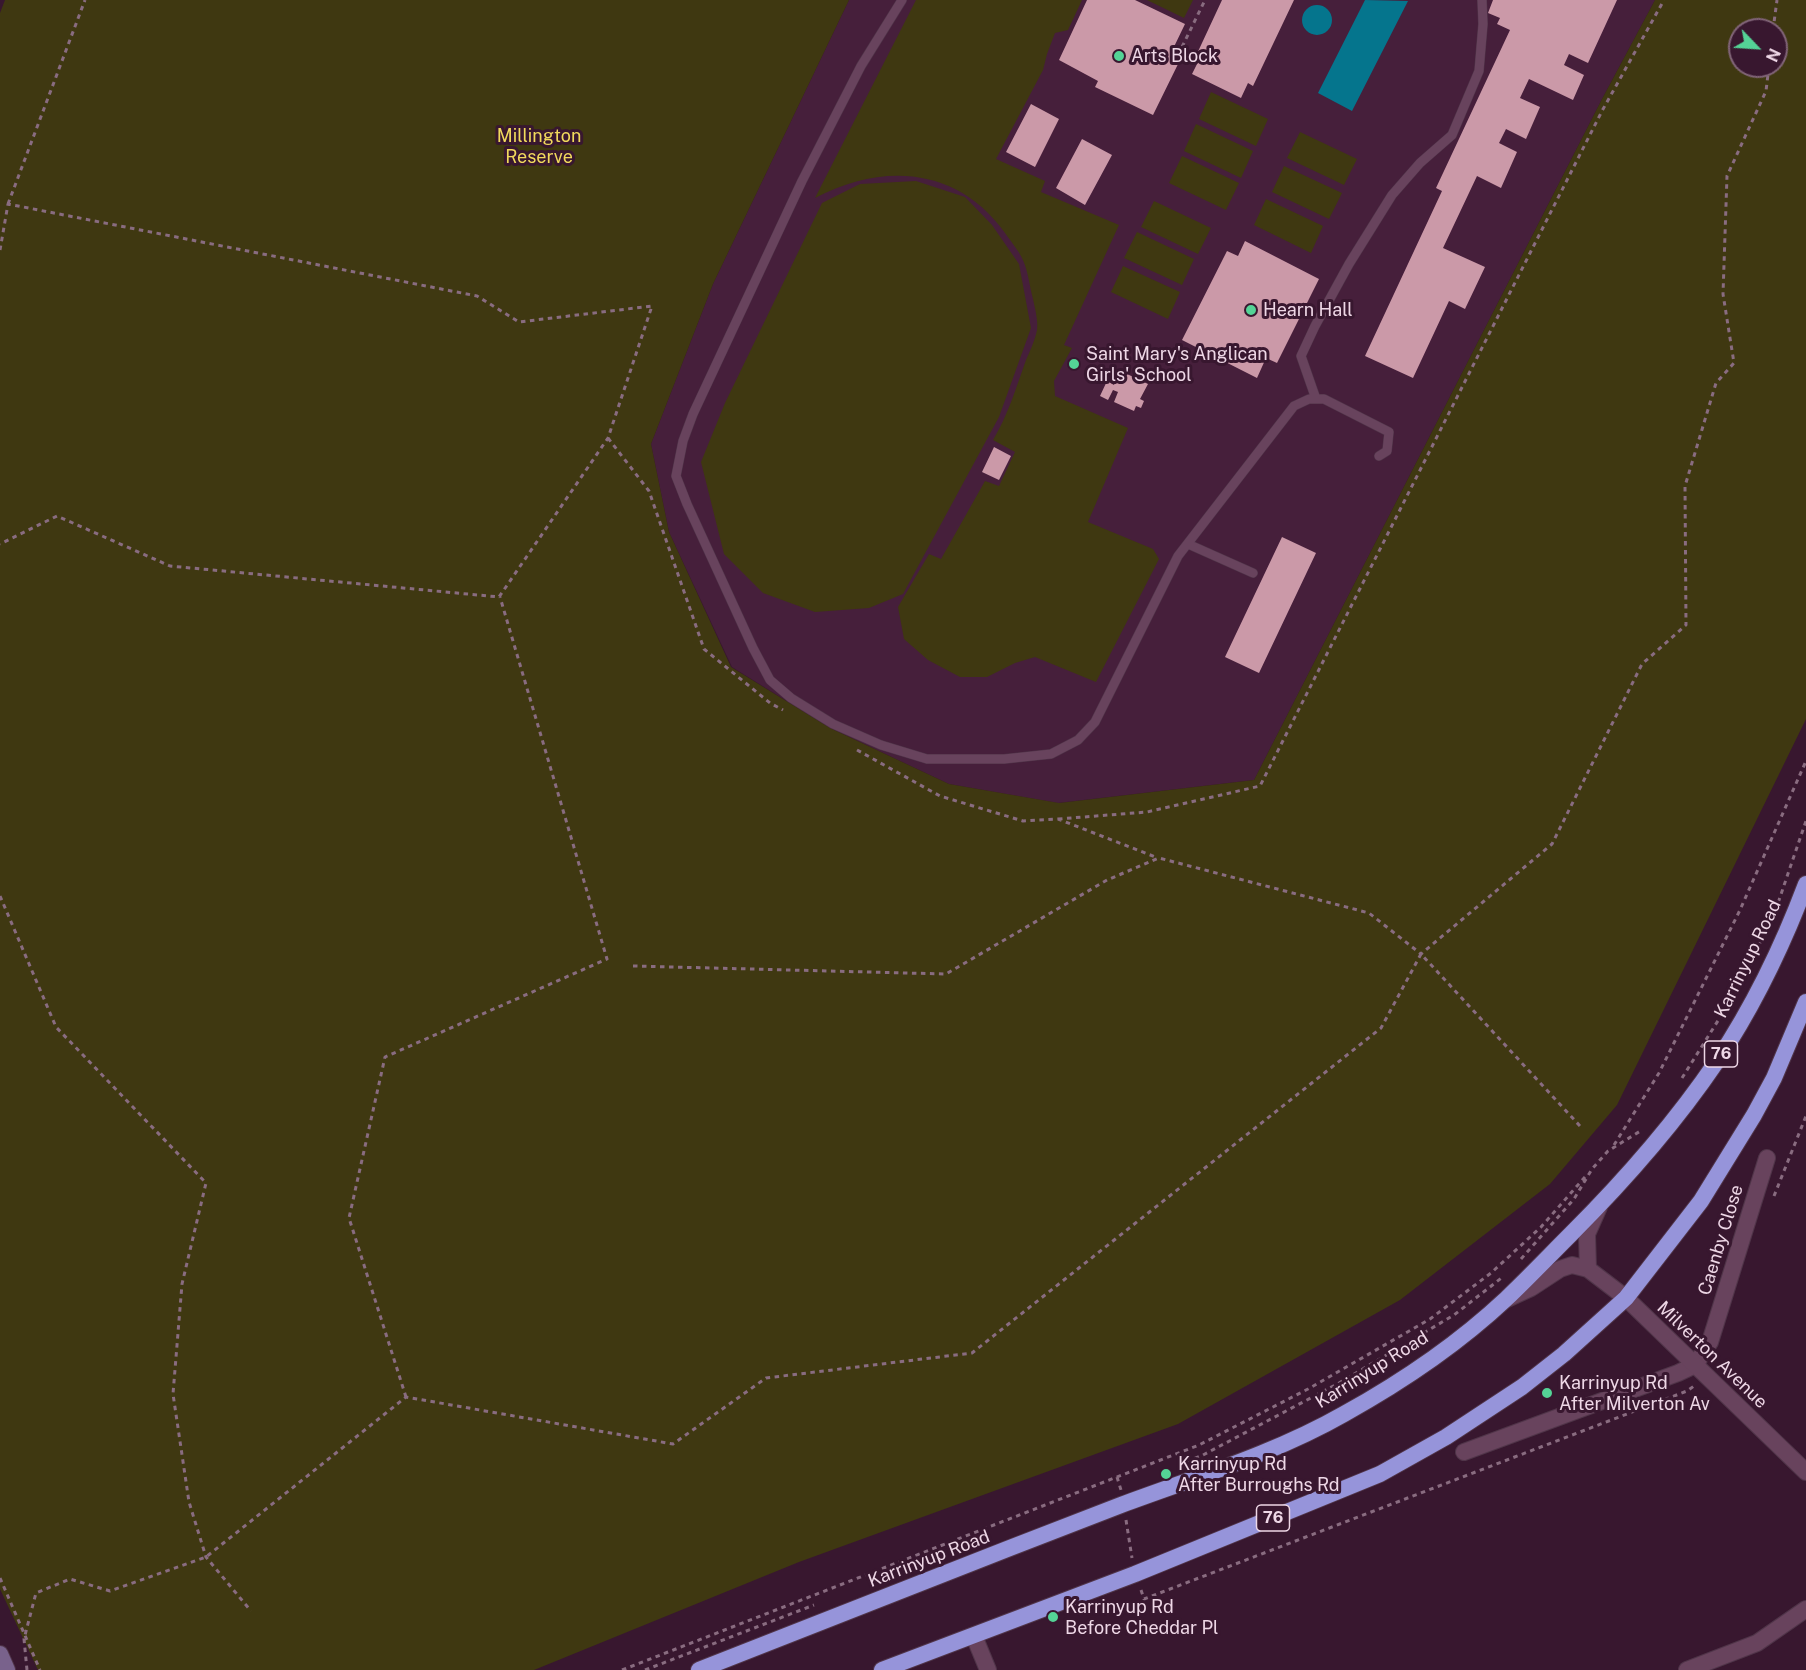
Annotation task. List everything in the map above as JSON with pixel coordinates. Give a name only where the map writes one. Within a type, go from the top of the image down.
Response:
[{"type":"highway","name":"Karrinyup Road","points":[[699,1670],[1272,1448],[1342,1415],[1400,1380],[1466,1332],[1504,1300],[1602,1202],[1675,1118],[1718,1060],[1752,1000],[1776,954],[1806,884]]},
{"type":"highway","name":"76","points":[[882,1670],[1135,1574],[1380,1474],[1446,1437],[1521,1388],[1564,1354],[1626,1298],[1701,1201],[1774,1078],[1806,1002]]},
{"type":"main road","points":[[0,1654],[7,1670]]},
{"type":"street","name":"Caenby Close","points":[[1695,1365],[1710,1341],[1767,1158]]},
{"type":"street","points":[[1504,1300],[1531,1288],[1560,1269],[1572,1265],[1588,1269],[1587,1234],[1602,1202]]},
{"type":"street","name":"Milverton Avenue","points":[[1588,1269],[1626,1298],[1806,1472]]},
{"type":"street","points":[[1464,1452],[1695,1365]]},
{"type":"street","points":[[1687,1670],[1757,1643],[1806,1609]]},
{"type":"street","points":[[974,1636],[988,1670]]},
{"type":"lane","points":[[902,0],[861,66],[802,181],[693,414],[683,441],[676,476],[753,648],[770,680],[791,698],[833,724],[881,746],[927,759],[1005,759],[1051,754],[1078,741],[1095,722],[1178,556],[1294,406],[1309,399],[1324,399],[1389,432],[1388,451],[1379,456]]},
{"type":"lane","points":[[1316,399],[1301,356],[1349,264],[1392,195],[1420,164],[1452,135],[1479,71],[1483,24],[1482,0]]},
{"type":"lane","points":[[1188,544],[1253,573]]},
{"type":"path","points":[[0,250],[8,204],[85,0]]},
{"type":"path","points":[[1182,47],[1204,0]]},
{"type":"path","points":[[850,747],[940,796],[1023,821],[1147,812],[1260,786],[1597,121],[1664,0]]},
{"type":"path","points":[[1775,18],[1777,0]]},
{"type":"path","points":[[27,1670],[25,1635],[36,1593],[70,1579],[110,1591],[206,1557],[406,1397],[673,1444],[766,1378],[972,1353],[1381,1028],[1421,954],[1552,844],[1642,664],[1686,625],[1685,486],[1716,383],[1734,363],[1723,294],[1727,176],[1766,91],[1768,78]]},
{"type":"path","points":[[8,204],[477,296],[519,321],[652,306],[608,438],[499,597]]},
{"type":"path","points":[[608,438],[648,491],[704,649],[770,702],[790,714]]},
{"type":"path","points":[[0,544],[57,516],[170,566],[499,597]]},
{"type":"path","points":[[406,1397],[349,1218],[385,1057],[607,959],[499,597]]},
{"type":"path","points":[[622,1670],[1199,1444],[1308,1389],[1430,1318],[1499,1265],[1540,1227],[1613,1147],[1659,1073],[1740,910],[1806,761]]},
{"type":"path","points":[[1058,819],[1159,858],[1369,913],[1421,954],[1580,1126]]},
{"type":"path","points":[[1680,1082],[1742,982],[1778,903],[1806,821]]},
{"type":"path","points":[[633,966],[946,974],[1107,880],[1159,858]]},
{"type":"path","points":[[0,896],[56,1027],[206,1183],[182,1284],[173,1394],[189,1502],[206,1557],[251,1611]]},
{"type":"path","points":[[1613,1147],[1646,1127]]},
{"type":"path","points":[[1517,1263],[1574,1199],[1592,1170]]},
{"type":"path","points":[[1172,1467],[1203,1455],[1339,1383],[1454,1315],[1510,1271]]},
{"type":"path","points":[[1117,1477],[1124,1504],[1135,1574],[1144,1599],[1458,1479]]},
{"type":"path","points":[[0,1578],[40,1670]]},
{"type":"path","points":[[645,1670],[822,1602]]},
{"type":"shaded area","name":"Saint Mary's Anglican Girls' School","points":[[849,0],[1655,0],[1602,99],[1254,780],[1058,803],[949,784],[830,728],[732,667],[669,532],[651,444],[713,284]]},
{"type":"green space","name":"Millington Reserve","points":[[5,0],[849,0],[713,284],[651,444],[669,532],[731,667],[830,728],[949,784],[1059,803],[1254,780],[1602,99],[1655,0],[1806,0],[1806,719],[1617,1105],[1550,1184],[1400,1300],[1178,1424],[799,1562],[534,1670],[38,1670],[0,1589],[0,13]]},
{"type":"green space","points":[[916,0],[1082,0],[1068,30],[1055,33],[1043,70],[996,159],[1045,181],[1041,192],[1119,225],[1064,345],[1072,348],[1054,381],[1055,396],[1128,428],[1088,522],[1153,549],[1159,559],[1096,682],[1035,657],[1015,663],[987,677],[960,677],[928,660],[904,639],[898,607],[929,554],[941,559],[985,481],[999,486],[1015,452],[993,440],[1011,401],[1037,330],[1036,314],[1022,257],[986,211],[965,195],[942,183],[918,177],[893,176],[867,179],[841,186],[815,198]]},
{"type":"green space","points":[[1147,0],[1193,0],[1184,18]]},
{"type":"green space","points":[[1211,92],[1268,119],[1256,146],[1199,119]]},
{"type":"green space","points":[[1196,124],[1253,151],[1241,178],[1184,151]]},
{"type":"green space","points":[[1300,132],[1357,159],[1344,185],[1287,158]]},
{"type":"green space","points":[[1182,156],[1239,183],[1226,210],[1169,183]]},
{"type":"green space","points":[[1284,166],[1342,193],[1329,219],[1272,192]]},
{"type":"green space","points":[[916,181],[965,197],[992,225],[1019,264],[1031,328],[999,417],[903,594],[869,608],[815,612],[763,593],[724,554],[701,462],[725,403],[822,203],[860,184]]},
{"type":"green space","points":[[1266,199],[1323,226],[1311,253],[1254,225]]},
{"type":"green space","points":[[1154,201],[1211,228],[1198,254],[1141,227]]},
{"type":"green space","points":[[1137,232],[1194,259],[1182,285],[1124,258]]},
{"type":"green space","points":[[1123,266],[1180,292],[1168,319],[1111,292]]},
{"type":"water","points":[[1365,0],[1408,1],[1352,111],[1318,93]]},
{"type":"water","points":[[1317,5],[1328,9],[1332,20],[1328,31],[1317,35],[1306,31],[1302,20],[1306,9]]},
{"type":"building","name":"Arts Block","points":[[1087,0],[1135,0],[1185,24],[1171,53],[1181,58],[1153,115],[1095,87],[1098,81],[1059,60]]},
{"type":"building","points":[[1222,0],[1294,0],[1253,86],[1248,83],[1241,98],[1192,74],[1199,60],[1195,58]]},
{"type":"building","points":[[1493,0],[1617,0],[1588,63],[1569,54],[1564,65],[1584,75],[1573,100],[1529,79],[1520,98],[1540,107],[1526,139],[1506,129],[1499,143],[1517,152],[1501,188],[1477,176],[1443,248],[1485,267],[1465,309],[1449,301],[1413,378],[1365,356],[1442,191],[1436,188],[1510,30],[1497,24],[1500,18],[1488,13]]},
{"type":"building","points":[[1031,104],[1059,119],[1035,167],[1006,152]]},
{"type":"building","points":[[1082,139],[1112,155],[1085,205],[1056,188]]},
{"type":"building","name":"Hearn Hall","points":[[1245,241],[1319,279],[1277,363],[1266,358],[1257,378],[1182,340],[1227,251],[1238,256]]},
{"type":"building","points":[[1127,374],[1148,384],[1140,399],[1144,401],[1141,408],[1136,406],[1134,411],[1114,402],[1118,392],[1113,390],[1108,400],[1100,396],[1107,381],[1114,385],[1117,378],[1124,381]]},
{"type":"building","points":[[994,447],[1011,456],[999,480],[982,472]]},
{"type":"building","points":[[1282,537],[1316,553],[1259,673],[1225,657]]},
{"type":"place","name":"Arts Block","points":[[1119,56]]},
{"type":"place","name":"Hearn Hall","points":[[1251,310]]},
{"type":"place","name":"Saint Mary's Anglican Girls' School","points":[[1074,364]]},
{"type":"place","name":"Karrinyup Rd After Milverton Av","points":[[1547,1393]]},
{"type":"place","name":"Karrinyup Rd After Burroughs Rd","points":[[1166,1474]]},
{"type":"place","name":"Karrinyup Rd Before Cheddar Pl","points":[[1053,1617]]}]
